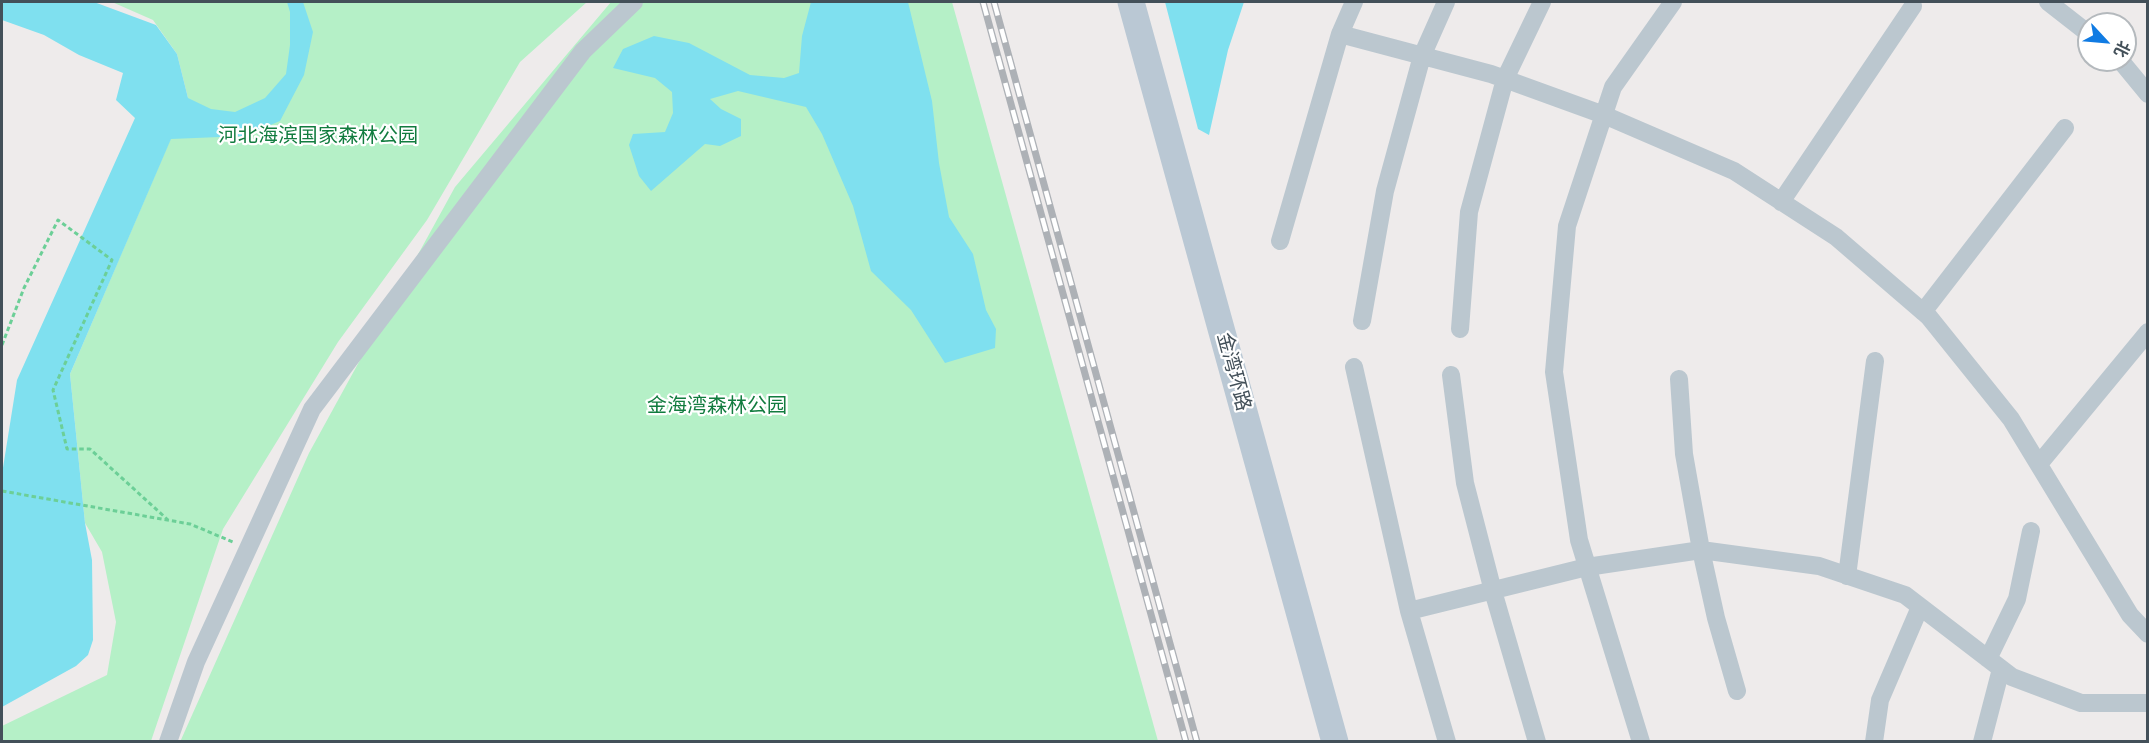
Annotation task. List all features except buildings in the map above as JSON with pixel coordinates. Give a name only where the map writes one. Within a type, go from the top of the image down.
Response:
[{"type":"main road","name":"金湾环路","points":[[1131,2],[1335,741]]},
{"type":"street","points":[[168,741],[196,662],[312,409],[583,51],[634,2]]},
{"type":"street","points":[[1280,241],[1340,34],[1354,2]]},
{"type":"street","points":[[1362,321],[1385,191],[1422,56],[1446,2]]},
{"type":"street","points":[[1460,329],[1469,212],[1505,79],[1542,2]]},
{"type":"street","points":[[1641,741],[1578,540],[1554,372],[1567,226],[1613,87],[1672,2]]},
{"type":"street","points":[[2048,2],[2077,25]]},
{"type":"street","points":[[1781,202],[1913,6]]},
{"type":"street","points":[[1340,34],[1505,79],[1604,116],[1734,171],[1836,237],[1923,312],[2011,419],[2130,615],[2145,627]]},
{"type":"street","points":[[2130,72],[2148,94]]},
{"type":"street","points":[[1923,312],[2065,128]]},
{"type":"street","points":[[2039,464],[2148,332]]},
{"type":"street","points":[[1847,576],[1875,361]]},
{"type":"street","points":[[1354,367],[1409,611],[1447,741]]},
{"type":"street","points":[[1451,375],[1465,483],[1493,591],[1537,741]]},
{"type":"street","points":[[1679,379],[1684,454],[1701,550],[1716,618],[1737,691]]},
{"type":"street","points":[[1982,741],[1995,664],[2017,599],[2031,531]]},
{"type":"street","points":[[1409,611],[1587,567],[1701,550],[1819,567],[1905,595],[2012,677],[2081,703],[2148,703]]},
{"type":"street","points":[[1874,741],[1880,700],[1920,606]]},
{"type":"path","points":[[2,345],[24,288],[58,220],[112,260],[53,390],[67,449],[90,449],[168,520]]},
{"type":"path","points":[[2,490],[190,524],[240,545]]},
{"type":"green space","name":"河北海滨国家森林公园","points":[[112,2],[587,2],[520,62],[427,220],[338,342],[223,529],[151,741],[2,742],[2,726],[107,675],[116,622],[102,552],[85,523],[70,374],[188,98],[177,54],[153,20]]},
{"type":"green space","name":"金海湾森林公园","points":[[611,2],[952,2],[1158,741],[180,742],[309,453],[455,187]]},
{"type":"water","points":[[2,2],[94,2],[156,25],[177,54],[188,98],[211,109],[235,112],[265,98],[286,74],[290,45],[290,12],[287,2],[303,2],[313,32],[304,75],[280,121],[244,136],[171,139],[70,374],[85,523],[92,560],[93,640],[88,655],[76,666],[2,707],[2,474],[17,380],[135,118],[116,100],[123,73],[79,55],[44,35],[2,20]]},
{"type":"water","points":[[811,2],[908,2],[932,101],[939,163],[949,217],[973,254],[986,310],[996,329],[995,348],[945,363],[911,310],[871,271],[853,206],[822,134],[806,107],[738,91],[710,99],[721,109],[741,119],[741,136],[720,146],[705,144],[651,191],[639,176],[629,145],[633,134],[665,132],[673,113],[672,92],[655,78],[613,68],[623,49],[654,36],[689,43],[750,75],[784,78],[799,73],[802,36]]},
{"type":"water","points":[[1165,2],[1244,2],[1228,50],[1209,135],[1198,129]]},
{"type":"railway","points":[[983,2],[1186,742]]},
{"type":"railway","points":[[994,2],[1197,742]]}]
